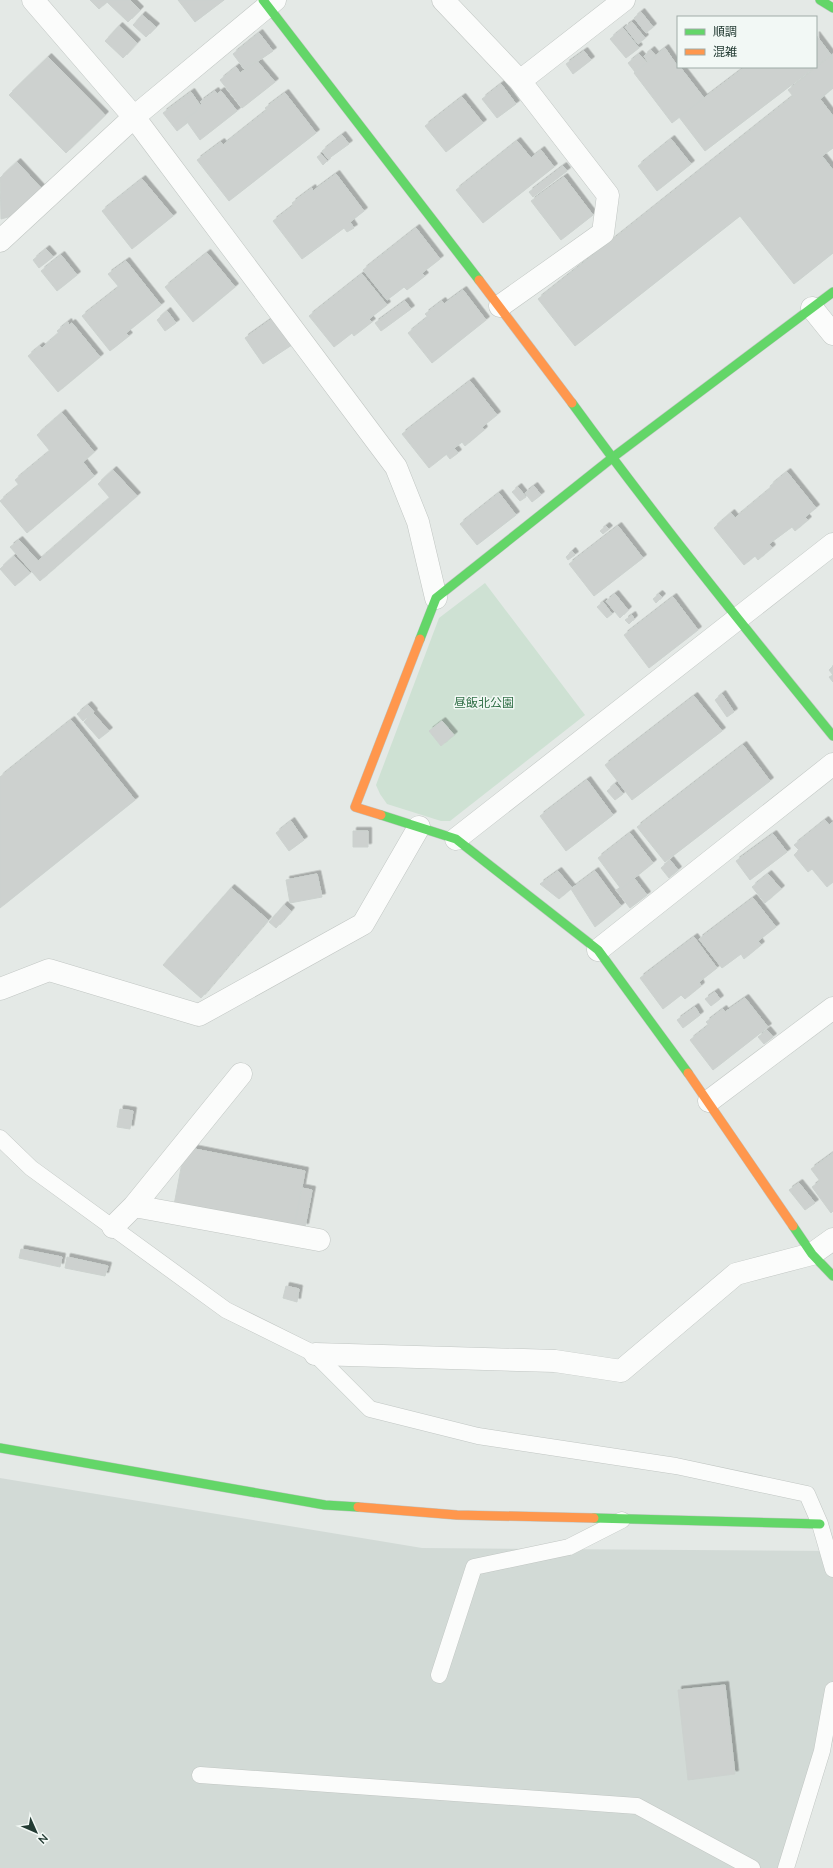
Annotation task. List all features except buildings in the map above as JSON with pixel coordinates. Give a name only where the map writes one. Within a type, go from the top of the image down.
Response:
[{"type":"street","points":[[32,0],[134,117],[396,467],[418,522],[436,598]]},
{"type":"street","points":[[443,0],[520,81],[608,195],[603,233],[500,306]]},
{"type":"street","points":[[520,81],[624,0]]},
{"type":"street","points":[[820,0],[833,8]]},
{"type":"street","points":[[1,239],[134,117],[269,2],[500,306],[612,458],[738,619],[833,736]]},
{"type":"street","points":[[833,292],[612,458],[436,598],[355,807],[456,839],[598,950],[709,1101],[757,1175],[812,1254],[833,1276]]},
{"type":"street","points":[[812,308],[833,334]]},
{"type":"street","points":[[456,839],[833,544]]},
{"type":"street","points":[[598,950],[833,764]]},
{"type":"street","points":[[0,989],[50,970],[199,1015],[363,924],[419,827]]},
{"type":"street","points":[[709,1101],[833,1008]]},
{"type":"street","points":[[112,1227],[134,1206],[242,1074]]},
{"type":"street","points":[[134,1206],[319,1240]]},
{"type":"street","points":[[315,1354],[555,1361],[621,1371],[736,1274],[812,1254],[833,1239]]},
{"type":"street","points":[[0,1448],[325,1506],[457,1515],[820,1524]]},
{"type":"lane","points":[[0,1138],[31,1168],[226,1310],[315,1354],[370,1409],[478,1436],[676,1466],[807,1494],[820,1524],[833,1569]]},
{"type":"lane","points":[[439,1674],[474,1567],[569,1548],[624,1519]]},
{"type":"lane","points":[[786,1868],[822,1751],[833,1690]]},
{"type":"lane","points":[[200,1775],[638,1806],[752,1868]]},
{"type":"shaded area","points":[[0,1478],[422,1548],[833,1551],[833,1740],[790,1868],[0,1868]]},
{"type":"green space","name":"昼飯北公園","points":[[485,583],[585,715],[450,821],[441,821],[387,804],[376,785],[439,618]]},
{"type":"traffic: fast","points":[[263,0],[479,280]]},
{"type":"traffic: fast","points":[[820,0],[833,8]]},
{"type":"traffic: fast","points":[[420,639],[436,598],[612,458],[833,292]]},
{"type":"traffic: fast","points":[[572,403],[603,446],[733,613],[833,736]]},
{"type":"traffic: fast","points":[[381,815],[456,839],[598,950],[688,1073]]},
{"type":"traffic: fast","points":[[793,1226],[812,1254],[833,1276]]},
{"type":"traffic: fast","points":[[0,1448],[325,1505],[358,1507]]},
{"type":"traffic: fast","points":[[594,1518],[820,1524]]},
{"type":"traffic: slow","points":[[479,280],[572,403]]},
{"type":"traffic: slow","points":[[381,815],[355,807],[420,639]]},
{"type":"traffic: slow","points":[[688,1073],[793,1226]]},
{"type":"traffic: slow","points":[[358,1507],[457,1515],[594,1518]]}]
